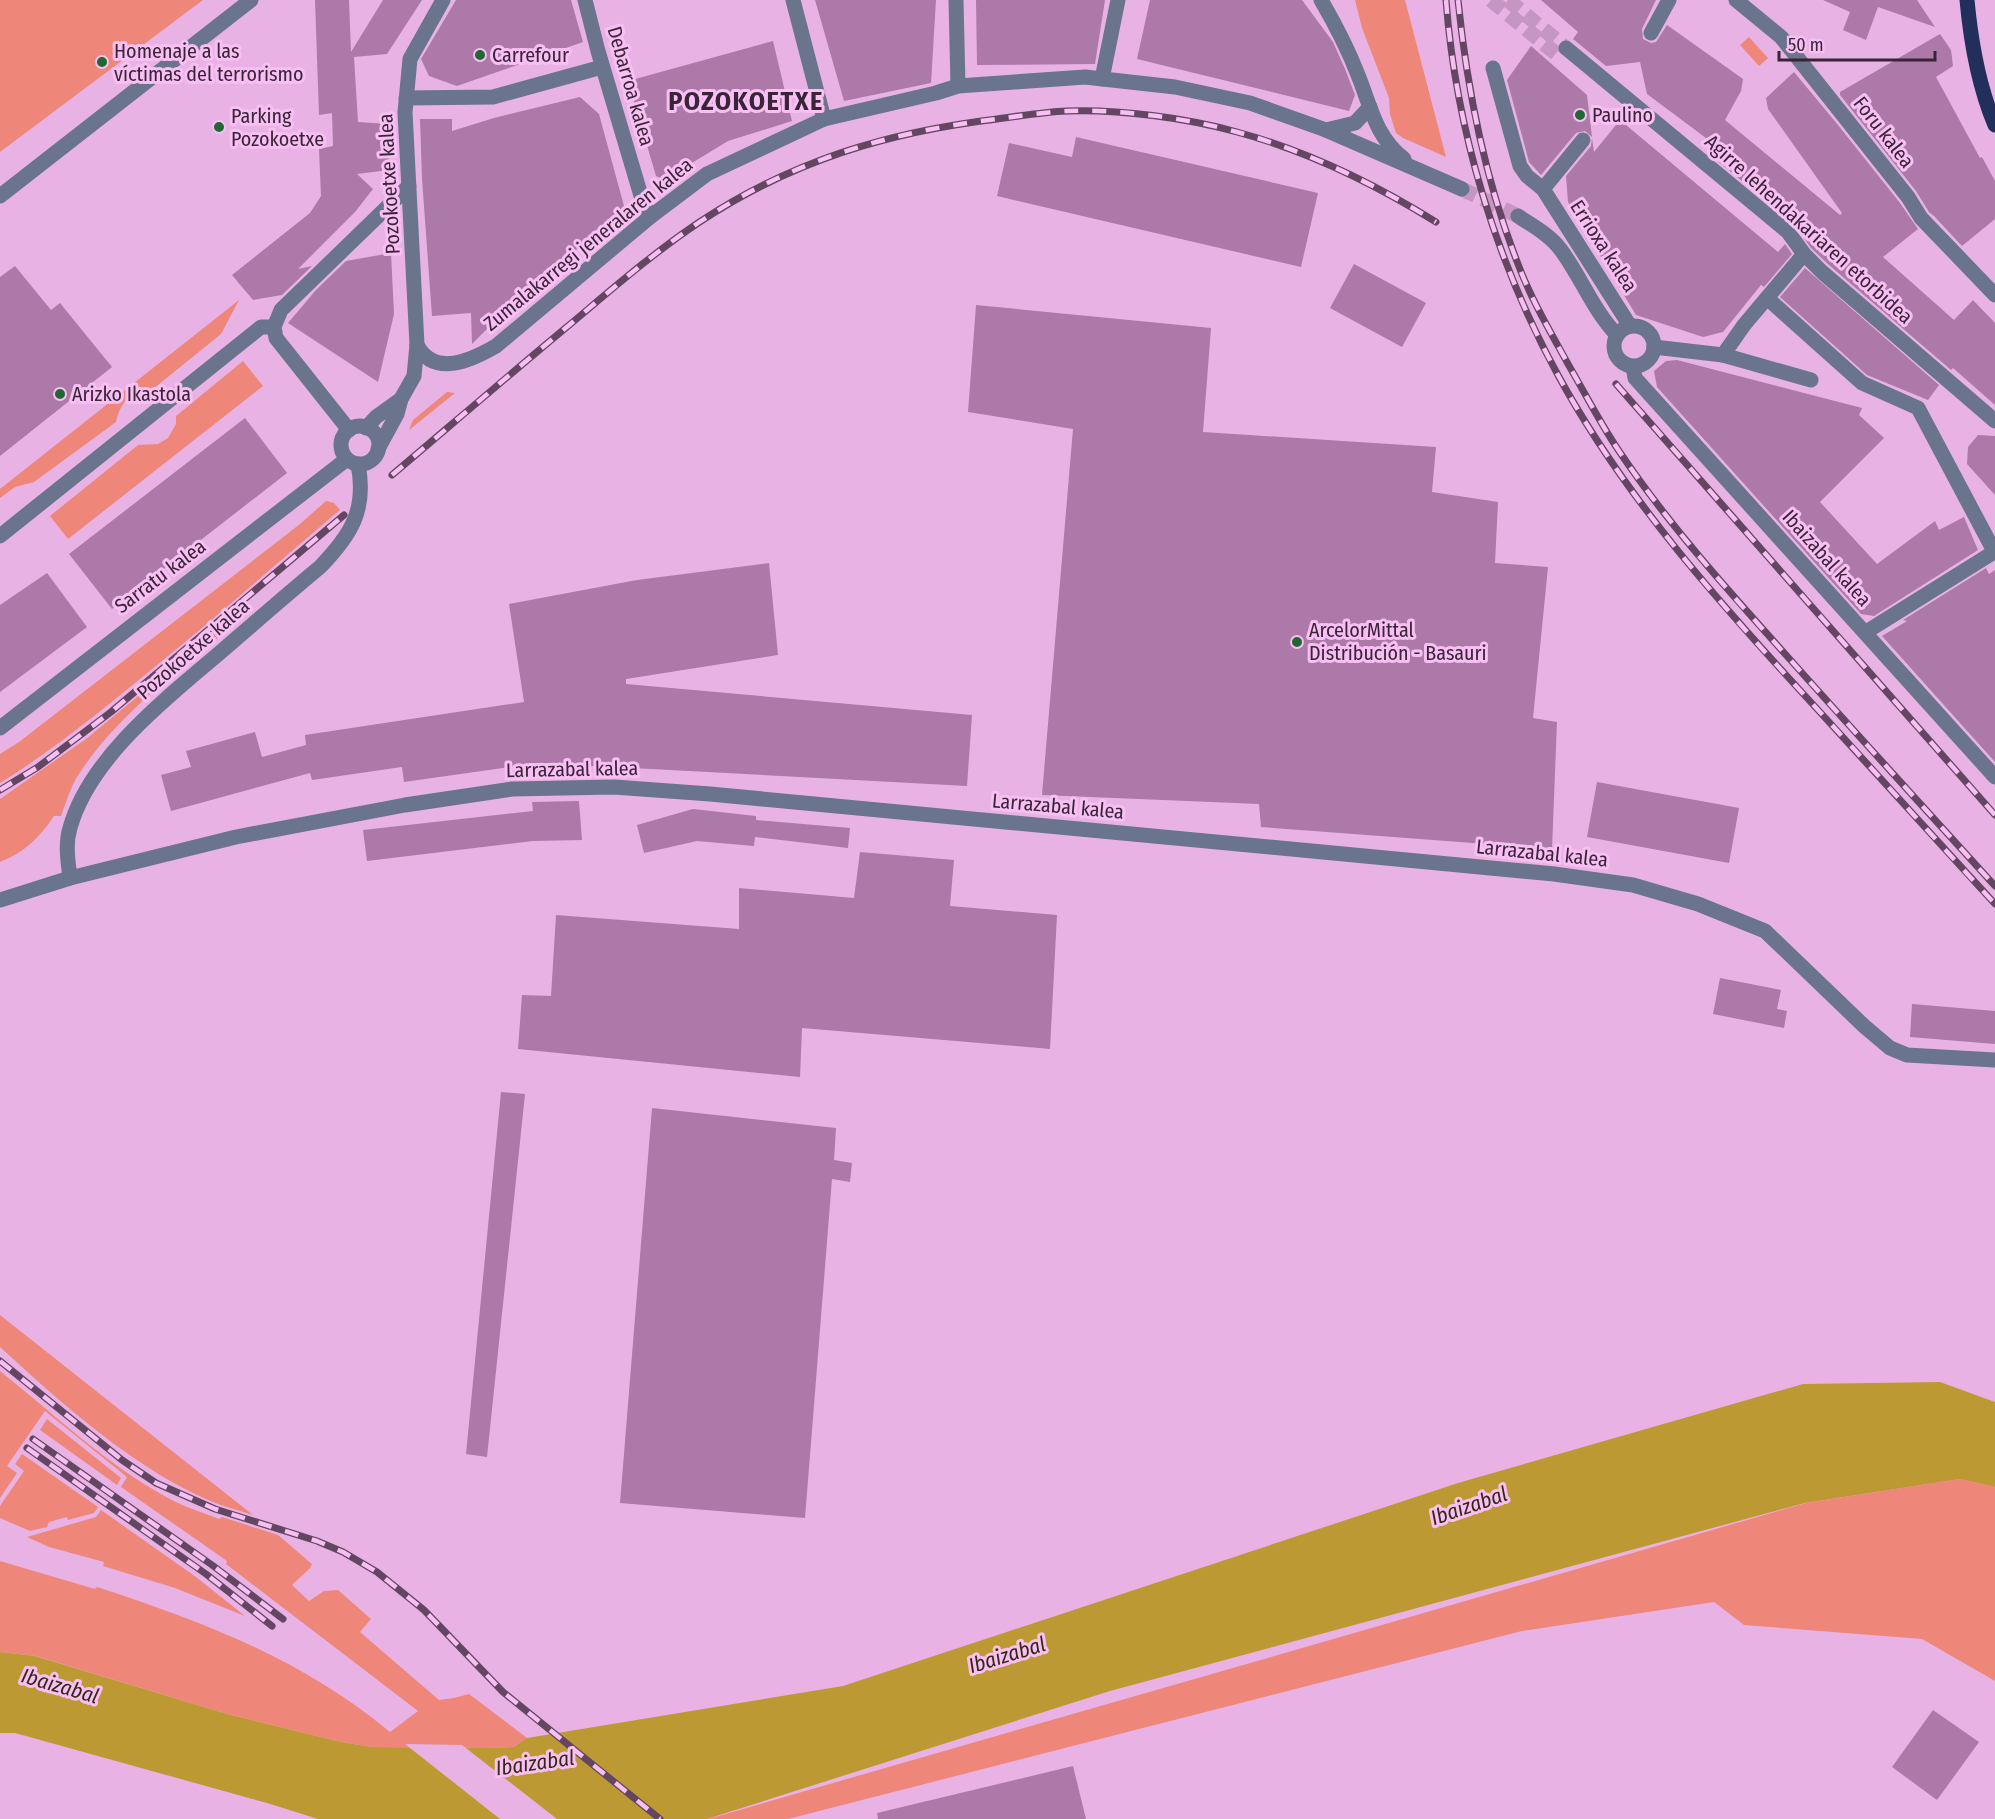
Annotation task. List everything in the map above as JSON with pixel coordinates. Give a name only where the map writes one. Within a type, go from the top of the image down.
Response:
[{"type":"main road","points":[[1967,0],[1971,43],[1979,78],[1995,125]]},
{"type":"street","points":[[0,196],[251,0]]},
{"type":"street","name":"Pozokoetxe kalea","points":[[378,449],[414,376],[417,345],[406,98],[410,59],[443,0]]},
{"type":"street","name":"Debarroa kalea","points":[[585,0],[602,67],[642,199],[650,217]]},
{"type":"street","points":[[793,0],[824,119]]},
{"type":"street","points":[[956,0],[958,86]]},
{"type":"street","points":[[1102,79],[1118,0]]},
{"type":"street","points":[[1321,0],[1358,74],[1377,128],[1393,151],[1414,166],[1462,189]]},
{"type":"street","points":[[1651,33],[1669,0]]},
{"type":"street","name":"Foru kalea","points":[[1736,0],[1781,37],[1908,197],[1921,218],[1995,295]]},
{"type":"street","name":"Agirre lehendakariaren etorbidea","points":[[1566,48],[1788,232],[1803,254],[1995,421]]},
{"type":"street","points":[[406,98],[493,97],[602,67]]},
{"type":"street","name":"Errioxa kalea","points":[[1493,68],[1520,166],[1527,176],[1543,189],[1624,331]]},
{"type":"street","name":"Zumalakarregi jeneralaren kalea","points":[[436,363],[463,363],[496,346],[650,217],[707,174],[824,119],[958,86],[1085,77],[1174,87],[1250,103],[1326,130],[1414,166]]},
{"type":"street","points":[[1326,130],[1355,123],[1370,107]]},
{"type":"street","points":[[1543,189],[1583,140]]},
{"type":"street","points":[[349,430],[276,338],[274,327],[281,310],[409,186]]},
{"type":"street","points":[[1518,216],[1549,237],[1561,249],[1604,321],[1624,331]]},
{"type":"street","points":[[1723,355],[1803,254]]},
{"type":"street","points":[[1767,298],[1862,383],[1918,408],[1995,552],[1866,632]]},
{"type":"street","points":[[1636,326],[1647,331],[1654,347],[1650,359],[1633,366],[1622,362],[1614,352],[1613,346],[1624,331],[1636,326]]},
{"type":"street","points":[[0,536],[261,327],[274,327]]},
{"type":"street","points":[[417,345],[421,353],[436,363]]},
{"type":"street","points":[[1654,347],[1723,355],[1811,380]]},
{"type":"street","name":"Pozokoetxe kalea","points":[[414,376],[436,363]]},
{"type":"street","name":"Ibaizabal kalea","points":[[1633,366],[1635,378],[1995,777]]},
{"type":"street","name":"Pozokoetxe kalea","points":[[366,428],[376,417],[401,399]]},
{"type":"street","points":[[354,427],[366,428],[375,434],[378,449],[376,455],[369,462],[352,461],[341,447],[344,435],[354,427]]},
{"type":"street","name":"Pozokoetxe kalea","points":[[70,878],[67,850],[74,815],[90,785],[111,756],[158,705],[320,567],[342,544],[356,516],[361,496],[361,480],[352,461]]},
{"type":"street","name":"Sarratu kalea","points":[[0,728],[352,461]]},
{"type":"street","name":"Larrazabal kalea","points":[[0,900],[70,878],[236,837],[405,805],[512,789],[614,787],[710,794],[1554,874],[1633,885],[1698,904],[1765,930],[1864,1026],[1890,1048],[1907,1055],[1995,1060]]},
{"type":"shaded area","points":[[0,0],[203,0],[0,152]]},
{"type":"shaded area","points":[[1355,0],[1405,0],[1446,157],[1396,133],[1390,114],[1389,98],[1362,28]]},
{"type":"shaded area","points":[[1749,37],[1768,58],[1759,66],[1740,45]]},
{"type":"shaded area","points":[[239,300],[221,334],[153,389],[133,394],[128,398],[116,422],[34,482],[15,487],[0,498],[0,489]]},
{"type":"shaded area","points":[[243,361],[263,386],[68,539],[50,516],[138,445],[158,444],[168,438],[176,424],[176,416]]},
{"type":"shaded area","points":[[447,392],[455,393],[409,430],[413,420]]},
{"type":"shaded area","points":[[326,501],[334,503],[340,510],[106,706],[54,746],[0,783],[0,754],[19,742],[300,524]]},
{"type":"shaded area","points":[[216,632],[221,635],[143,700],[91,756],[70,791],[61,816],[54,816],[31,844],[0,862],[0,799],[86,739]]},
{"type":"shaded area","points":[[0,1315],[253,1515],[218,1504],[188,1491],[131,1456],[75,1414],[0,1347]]},
{"type":"shaded area","points":[[0,1371],[102,1455],[145,1485],[174,1501],[219,1519],[222,1517],[278,1535],[312,1564],[292,1585],[309,1601],[324,1591],[338,1590],[371,1619],[360,1632],[439,1700],[469,1694],[527,1738],[514,1747],[486,1748],[372,1747],[341,1742],[227,1714],[36,1656],[0,1652],[0,1561],[137,1600],[251,1645],[322,1683],[357,1706],[390,1732],[418,1711],[226,1564],[227,1561],[121,1487],[127,1477],[45,1411],[7,1466],[17,1473],[0,1498]]},
{"type":"shaded area","points":[[47,1419],[121,1478],[117,1485],[40,1430]]},
{"type":"shaded area","points":[[22,1454],[98,1507],[94,1513],[49,1522],[47,1527],[30,1531],[0,1518],[0,1506],[24,1471],[15,1464]]},
{"type":"shaded area","points":[[1960,1479],[1995,1487],[1995,1681],[1922,1639],[1744,1625],[1714,1602],[1522,1631],[788,1819],[708,1819],[1806,1503]]},
{"type":"shaded area","points":[[101,1510],[196,1577],[245,1616],[175,1588],[103,1566],[104,1562],[49,1547],[27,1537],[96,1517]]},
{"type":"water","name":"Ibaizabal","points":[[1940,1382],[1995,1402],[1995,1487],[1960,1479],[1805,1503],[1110,1691],[707,1819],[318,1819],[15,1733],[0,1733],[0,1652],[35,1656],[227,1714],[341,1742],[372,1747],[514,1747],[527,1738],[843,1686],[1458,1483],[1803,1384]]},
{"type":"pier","points":[[405,1744],[462,1745],[557,1819],[500,1819]]},
{"type":"building","points":[[315,0],[349,0],[351,52],[383,0],[422,0],[387,54],[354,57],[358,122],[388,124],[389,170],[357,174],[373,189],[355,212],[298,269],[312,266],[282,295],[253,300],[232,275],[310,213],[321,196],[319,149],[333,146],[332,113],[319,115]]},
{"type":"building","points":[[456,0],[571,0],[583,42],[457,86],[429,76],[421,59]]},
{"type":"building","points":[[815,0],[936,0],[931,83],[844,101]]},
{"type":"building","points":[[976,0],[1105,0],[1095,64],[977,65]]},
{"type":"building","points":[[1150,0],[1302,0],[1333,42],[1345,69],[1355,95],[1349,111],[1137,59]]},
{"type":"building","points":[[1541,0],[1656,0],[1642,29],[1643,39],[1651,43],[1656,42],[1667,25],[1743,79],[1741,91],[1725,120],[1840,215],[1842,213],[1768,109],[1766,98],[1794,72],[1900,203],[1918,229],[1883,257],[1954,320],[1973,300],[1995,323],[1995,405],[1829,265],[1811,248],[1794,224],[1719,162],[1726,153],[1647,94],[1640,62],[1606,66],[1573,39],[1578,32]]},
{"type":"building","points":[[1823,0],[1917,0],[1935,27],[1878,7],[1866,40],[1843,30],[1850,12]]},
{"type":"building","points":[[1940,34],[1951,50],[1953,66],[1936,77],[1995,181],[1995,219],[1962,246],[1929,212],[1916,191],[1840,95],[1840,92]]},
{"type":"building","points":[[773,41],[792,121],[728,141],[664,180],[656,176],[628,81]]},
{"type":"building","points":[[1531,46],[1587,95],[1592,137],[1585,131],[1576,133],[1541,175],[1529,162],[1507,80]]},
{"type":"building","points":[[580,97],[599,114],[624,206],[613,225],[596,230],[543,283],[541,275],[472,344],[471,313],[432,316],[420,119],[452,119],[452,131]]},
{"type":"building","points":[[1620,120],[1778,252],[1785,244],[1792,254],[1764,287],[1761,285],[1723,332],[1703,337],[1636,315],[1568,202],[1566,176],[1591,146],[1592,138],[1594,152]]},
{"type":"building","points":[[1076,137],[1318,193],[1301,267],[997,196],[1009,143],[1072,157]]},
{"type":"building","points":[[391,253],[394,314],[378,382],[288,323],[316,290],[346,261]]},
{"type":"building","points":[[1354,264],[1426,303],[1402,347],[1330,308]]},
{"type":"building","points":[[15,266],[51,310],[60,303],[112,367],[0,456],[0,277]]},
{"type":"building","points":[[1805,268],[1939,385],[1928,400],[1867,375],[1780,297]]},
{"type":"building","name":"ArcelorMittal Distribución - Basauri","points":[[976,305],[1211,328],[1203,432],[1436,447],[1432,492],[1498,502],[1495,563],[1548,567],[1533,718],[1557,722],[1552,849],[1261,827],[1259,804],[1042,795],[1073,429],[968,412]]},
{"type":"building","points":[[1677,360],[1862,408],[1859,415],[1884,438],[1820,502],[1877,564],[1935,521],[1939,530],[1964,517],[1978,550],[1874,616],[1861,614],[1657,387],[1654,371],[1666,361]]},
{"type":"building","points":[[245,418],[287,473],[112,609],[69,554]]},
{"type":"building","points":[[1978,435],[1995,436],[1995,495],[1967,464],[1968,447]]},
{"type":"building","points":[[769,563],[778,655],[626,679],[626,684],[972,715],[967,786],[538,763],[404,782],[402,767],[312,780],[310,773],[171,811],[161,775],[191,767],[186,751],[255,732],[262,757],[306,745],[305,735],[524,702],[509,604],[637,580]]},
{"type":"building","points":[[1986,568],[1989,574],[1995,570],[1995,762],[1882,636],[1907,621],[1903,620]]},
{"type":"building","points":[[47,573],[87,627],[0,692],[0,605]]},
{"type":"building","points":[[1597,782],[1739,808],[1729,863],[1587,837]]},
{"type":"building","points":[[579,801],[582,840],[533,841],[367,861],[363,830],[533,811],[532,802]]},
{"type":"building","points":[[693,809],[756,816],[756,820],[850,828],[848,848],[755,837],[754,846],[697,841],[644,853],[637,825]]},
{"type":"building","points":[[860,852],[954,860],[950,906],[1057,915],[1050,1049],[802,1028],[800,1077],[518,1049],[522,995],[551,996],[556,915],[739,929],[739,888],[854,898]]},
{"type":"building","points":[[1720,978],[1781,990],[1777,1009],[1787,1011],[1784,1028],[1713,1014]]},
{"type":"building","points":[[1912,1004],[1995,1011],[1995,1044],[1910,1037]]},
{"type":"building","points":[[501,1092],[525,1094],[487,1457],[466,1454]]},
{"type":"building","points":[[652,1108],[836,1128],[834,1160],[852,1163],[850,1182],[832,1179],[805,1518],[620,1503]]},
{"type":"building","points":[[1933,1710],[1979,1742],[1937,1800],[1892,1767]]},
{"type":"building","points":[[1073,1766],[1086,1819],[878,1819],[877,1813]]},
{"type":"tunnel","points":[[1491,0],[1559,56]]},
{"type":"tunnel","points":[[1508,0],[1566,48]]},
{"type":"tunnel","points":[[1462,189],[1518,216]]},
{"type":"railway","points":[[1446,0],[1459,98],[1470,147],[1498,242],[1536,333],[1586,423],[1646,510],[1713,593],[1995,904]]},
{"type":"railway","points":[[1458,0],[1479,134],[1506,232],[1535,302],[1605,430],[1659,507],[1703,561],[1995,886]]},
{"type":"railway","points":[[392,475],[616,286],[698,223],[769,182],[805,166],[879,141],[957,125],[1058,112],[1108,111],[1175,119],[1237,132],[1315,159],[1365,182],[1436,222]]},
{"type":"railway","points":[[1616,384],[1995,815]]},
{"type":"railway","points":[[0,790],[38,767],[111,712],[344,515]]},
{"type":"railway","points":[[0,1361],[122,1460],[156,1483],[215,1509],[317,1541],[343,1552],[377,1572],[424,1610],[503,1692],[660,1819]]},
{"type":"railway","points":[[33,1439],[212,1565],[283,1619]]},
{"type":"railway","points":[[27,1448],[206,1574],[272,1626]]},
{"type":"place","name":"Carrefour","points":[[480,55]]},
{"type":"place","name":"Homenaje a las víctimas del terrorismo","points":[[102,62]]},
{"type":"place","name":"Paulino","points":[[1580,115]]},
{"type":"place","name":"Parking Pozokoetxe","points":[[219,127]]},
{"type":"place","name":"Arizko Ikastola","points":[[60,394]]},
{"type":"place","name":"ArcelorMittal Distribución - Basauri","points":[[1297,642]]},
{"type":"district","name":"POZOKOETXE","points":[[746,101]]}]
